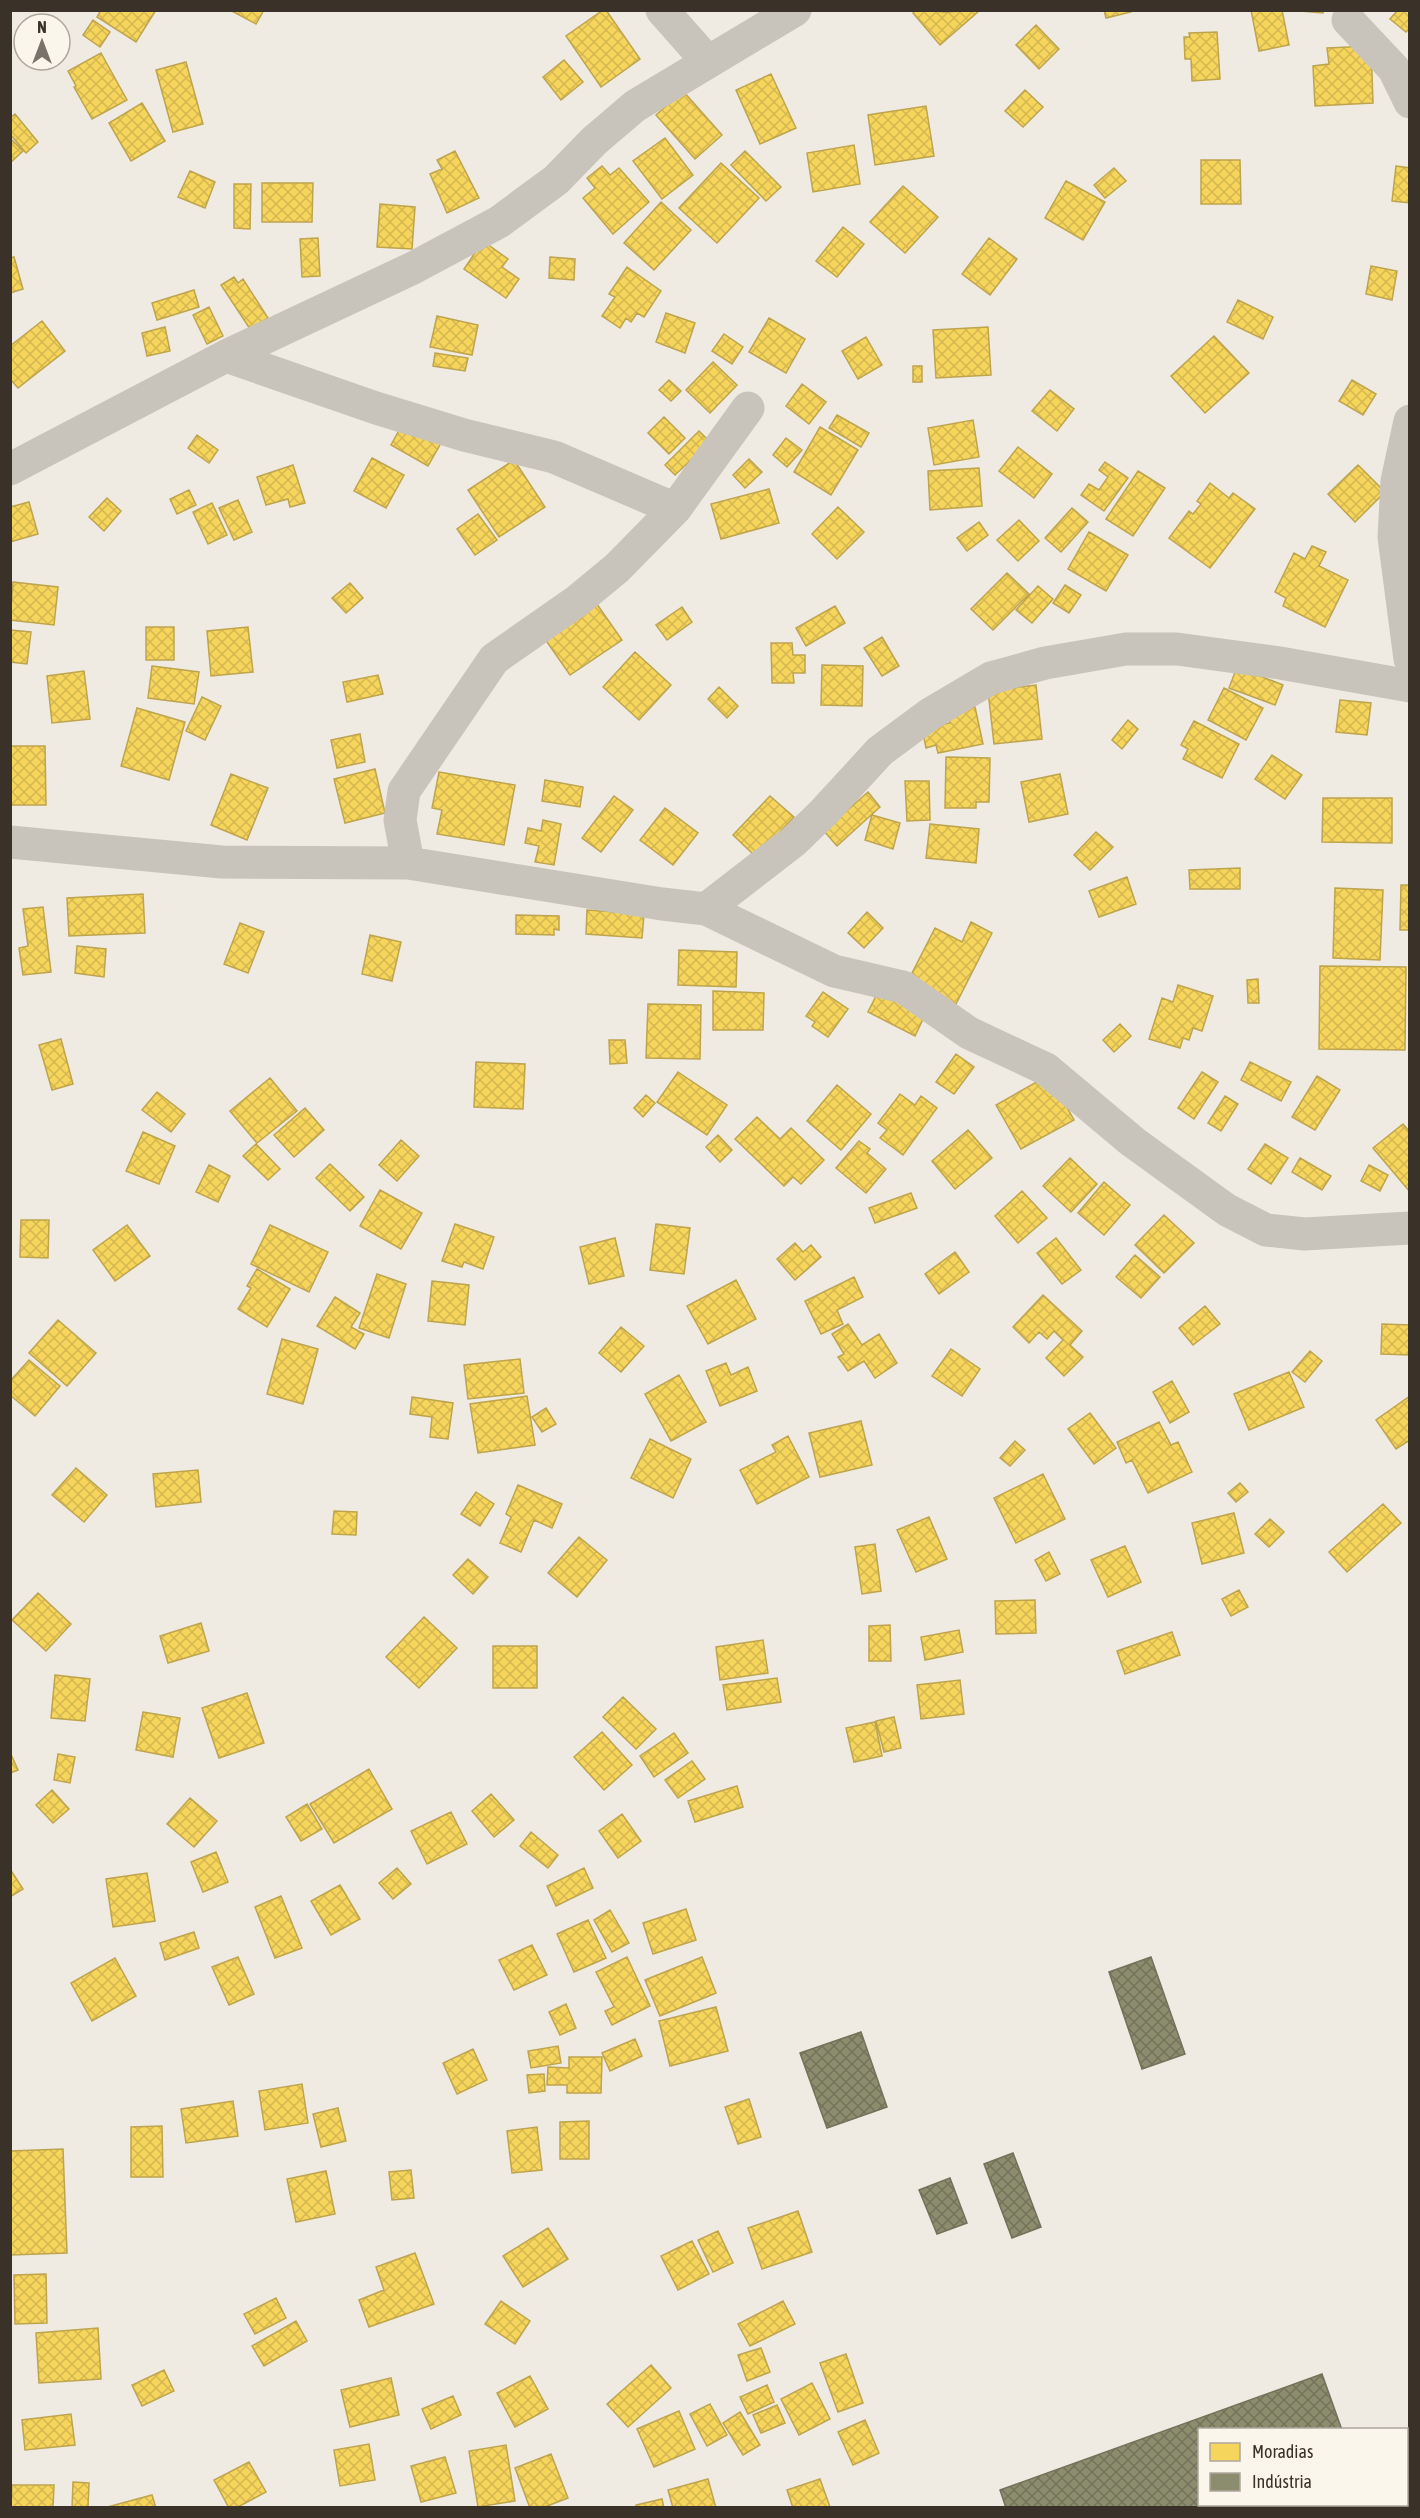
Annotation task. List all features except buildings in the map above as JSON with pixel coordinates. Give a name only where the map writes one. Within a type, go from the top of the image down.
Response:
[{"type":"street","points":[[662,10],[708,62]]},
{"type":"street","points":[[10,469],[226,356],[413,268],[499,222],[556,180],[594,141],[635,106],[795,10]]},
{"type":"street","points":[[1348,20],[1394,69],[1410,102]]},
{"type":"street","points":[[226,356],[431,424],[554,457],[675,509]]},
{"type":"street","points":[[408,863],[400,820],[404,791],[494,659],[577,601],[617,568],[675,509],[748,408]]},
{"type":"street","points":[[1410,421],[1397,481],[1394,537],[1410,659]]},
{"type":"street","points":[[706,909],[794,841],[880,751],[930,714],[991,678],[1045,663],[1126,649],[1178,649],[1280,663],[1410,686]]},
{"type":"street","points":[[10,842],[222,862],[408,863],[706,909],[834,971],[903,987],[969,1033],[1046,1069],[1133,1142],[1227,1210],[1266,1230],[1305,1234],[1410,1228]]}]
